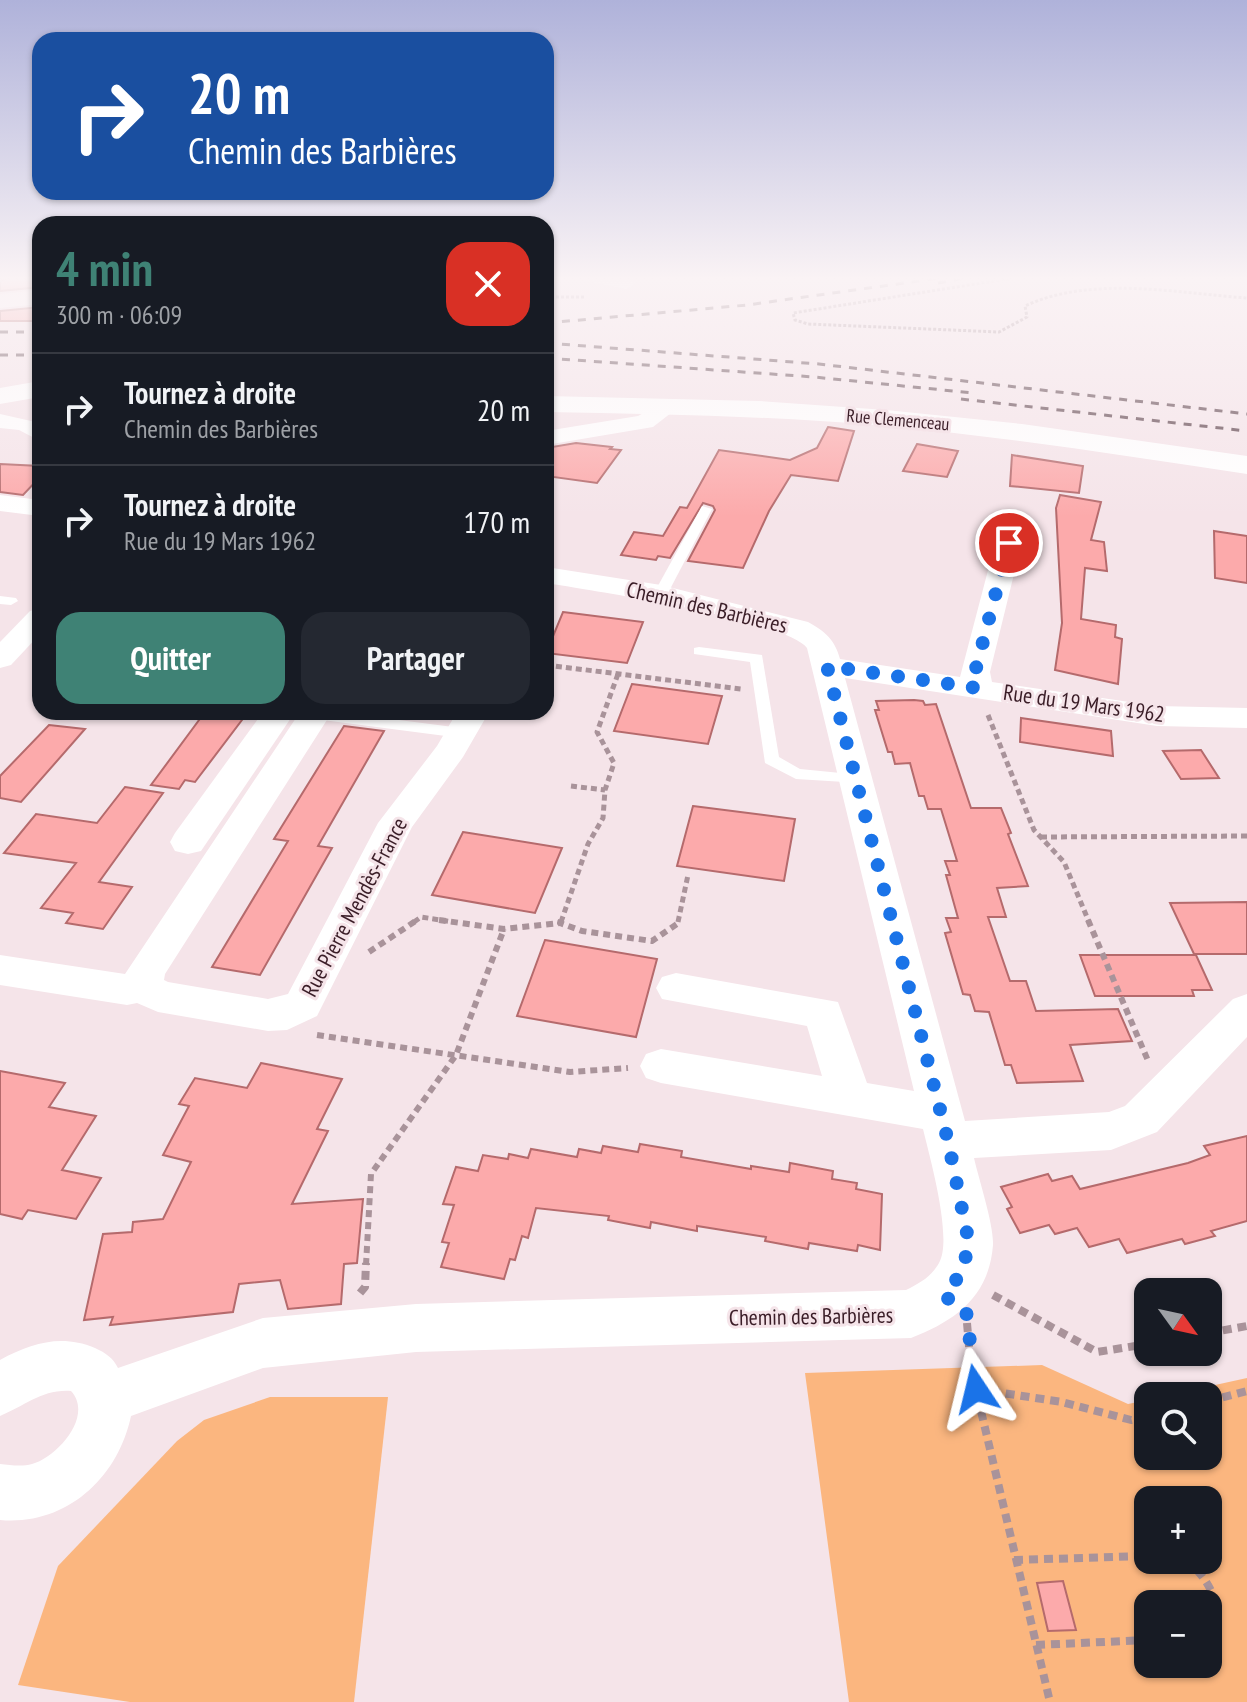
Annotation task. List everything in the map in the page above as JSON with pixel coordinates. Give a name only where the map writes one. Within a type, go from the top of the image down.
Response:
[{"type":"street","name":"Rue Clemenceau","points":[[554,404],[669,406],[886,418],[1085,440],[1247,465]]},
{"type":"street","points":[[554,437],[645,422],[669,406]]},
{"type":"street","points":[[0,421],[32,427]]},
{"type":"street","points":[[0,503],[32,507]]},
{"type":"street","points":[[977,688],[975,672],[1015,517]]},
{"type":"street","name":"Chemin des Barbières","points":[[105,1399],[263,1343],[416,1328],[911,1314],[955,1303],[969,1243],[944,1127],[822,648],[814,637],[798,628],[661,593],[554,576]]},
{"type":"street","points":[[0,659],[32,625]]},
{"type":"street","name":"Rue du 19 Mars 1962","points":[[827,666],[1157,716],[1247,718]]},
{"type":"street","points":[[188,842],[297,720]]},
{"type":"street","points":[[143,986],[145,972],[299,720]]},
{"type":"street","name":"Rue Pierre Mendès-France","points":[[0,970],[127,990],[143,986],[158,996],[268,1015],[287,1014],[303,1005],[396,823],[467,723]]},
{"type":"street","points":[[676,988],[824,1013],[850,1098]]},
{"type":"street","points":[[661,1066],[850,1098],[944,1127],[1111,1131],[1141,1119],[1243,1017]]},
{"type":"street","points":[[0,1390],[17,1376],[46,1365],[73,1365],[94,1377],[105,1399],[102,1427],[87,1456],[61,1480],[30,1493],[0,1492]]},
{"type":"lane","points":[[661,593],[706,509]]},
{"type":"lane","points":[[699,651],[757,658],[771,759],[796,774],[855,779]]},
{"type":"lane","points":[[418,720],[467,723]]},
{"type":"path","points":[[554,666],[762,692]]},
{"type":"path","points":[[560,923],[588,844],[603,818],[605,790],[614,763],[597,732],[618,674]]},
{"type":"path","points":[[977,688],[1034,830],[1064,862],[1163,1097]]},
{"type":"path","points":[[571,786],[605,790]]},
{"type":"path","points":[[1041,837],[1247,836]]},
{"type":"path","points":[[323,967],[368,952],[421,917],[504,929],[560,923],[582,931],[652,941],[677,924],[688,875]]},
{"type":"path","points":[[356,1298],[365,1287],[371,1174],[456,1055],[504,929]]},
{"type":"path","points":[[268,1015],[262,1027],[570,1072],[661,1066]]},
{"type":"path","points":[[1050,1702],[955,1303],[988,1292],[1097,1352],[1134,1346]]},
{"type":"path","points":[[1222,1330],[1247,1326]]},
{"type":"path","points":[[976,1389],[1062,1402],[1134,1419]]},
{"type":"path","points":[[1222,1397],[1247,1391]]},
{"type":"path","points":[[1014,1560],[1134,1556]]},
{"type":"path","points":[[1036,1645],[1134,1641]]},
{"type":"shaded area","points":[[1042,1365],[1128,1404],[1134,1403],[1134,1470],[1222,1470],[1222,1383],[1247,1378],[1247,1702],[849,1702],[805,1373]]},
{"type":"shaded area","points":[[270,1397],[388,1397],[354,1702],[130,1702],[18,1685],[58,1566],[177,1441],[204,1420]]},
{"type":"building","points":[[828,427],[854,431],[838,481],[791,475],[769,511],[743,568],[688,561],[715,510],[713,506],[703,503],[670,558],[658,556],[656,560],[621,555],[634,532],[663,536],[680,507],[687,508],[719,450],[790,460],[817,448]]},
{"type":"building","points":[[576,443],[621,450],[597,483],[554,477],[554,447]]},
{"type":"building","points":[[917,444],[958,451],[947,477],[903,471]]},
{"type":"building","points":[[1012,455],[1083,466],[1079,493],[1010,486]]},
{"type":"building","points":[[0,464],[32,466],[32,485],[23,495],[0,492]]},
{"type":"building","points":[[1060,495],[1101,502],[1091,540],[1104,542],[1107,571],[1085,568],[1081,619],[1116,625],[1115,637],[1122,639],[1118,684],[1055,670],[1062,623],[1056,508]]},
{"type":"building","points":[[1214,531],[1247,536],[1247,583],[1215,578]]},
{"type":"building","points":[[563,612],[643,622],[627,663],[554,654],[554,634]]},
{"type":"building","points":[[632,684],[722,696],[708,744],[614,731]]},
{"type":"building","points":[[876,701],[923,701],[925,705],[936,704],[971,808],[1001,808],[1011,833],[1008,834],[1028,886],[997,888],[1006,917],[988,917],[1010,981],[1026,981],[1036,1011],[1118,1009],[1132,1041],[1070,1045],[1083,1081],[1017,1083],[1011,1065],[1005,1065],[989,1012],[975,1011],[970,995],[963,994],[945,933],[951,932],[946,918],[958,918],[945,861],[957,861],[941,809],[928,809],[924,796],[919,796],[910,763],[895,764],[875,710],[879,710]]},
{"type":"building","points":[[1021,718],[1111,731],[1113,756],[1020,742]]},
{"type":"building","points":[[199,720],[242,720],[195,782],[185,780],[179,789],[151,785]]},
{"type":"building","points":[[49,725],[85,729],[21,802],[0,798],[0,776]]},
{"type":"building","points":[[344,726],[384,731],[318,846],[332,848],[260,975],[212,967],[288,841],[274,839]]},
{"type":"building","points":[[1201,750],[1219,778],[1181,779],[1163,751]]},
{"type":"building","points":[[125,787],[163,793],[99,882],[132,887],[103,929],[66,923],[73,913],[41,908],[76,863],[4,853],[36,814],[97,823]]},
{"type":"building","points":[[693,806],[795,819],[784,881],[677,866]]},
{"type":"building","points":[[463,832],[562,848],[535,913],[432,895]]},
{"type":"building","points":[[1247,902],[1247,954],[1194,954],[1170,903]]},
{"type":"building","points":[[545,940],[657,959],[636,1037],[517,1016]]},
{"type":"building","points":[[1080,955],[1196,955],[1212,990],[1192,990],[1194,996],[1095,996]]},
{"type":"building","points":[[261,1063],[342,1079],[317,1129],[328,1131],[292,1204],[363,1199],[357,1263],[344,1264],[341,1304],[288,1309],[280,1280],[239,1284],[233,1312],[110,1325],[113,1317],[84,1320],[103,1234],[132,1232],[133,1222],[163,1219],[191,1162],[163,1155],[189,1106],[179,1104],[195,1078],[247,1088]]},
{"type":"building","points":[[0,1071],[65,1083],[49,1107],[96,1116],[62,1170],[101,1178],[76,1219],[28,1210],[22,1219],[0,1214]]},
{"type":"building","points":[[1247,1136],[1247,1221],[1211,1231],[1215,1236],[1185,1244],[1182,1239],[1127,1253],[1119,1239],[1089,1247],[1077,1228],[1055,1234],[1049,1225],[1020,1233],[1007,1209],[1012,1207],[1001,1187],[1048,1174],[1052,1181],[1072,1176],[1080,1189],[1188,1163],[1210,1155],[1204,1146]]},
{"type":"building","points":[[640,1144],[682,1151],[681,1157],[751,1169],[751,1166],[789,1172],[790,1163],[833,1171],[832,1179],[857,1183],[856,1189],[882,1194],[880,1250],[858,1245],[857,1251],[809,1243],[808,1249],[765,1241],[766,1237],[697,1226],[697,1231],[651,1222],[650,1228],[608,1220],[609,1216],[536,1208],[528,1238],[522,1236],[515,1260],[510,1259],[504,1279],[441,1267],[449,1243],[442,1242],[454,1205],[443,1204],[456,1167],[478,1171],[483,1155],[508,1159],[509,1154],[528,1158],[531,1149],[577,1157],[579,1149],[601,1153],[603,1146],[638,1152]]},
{"type":"building","points":[[1063,1581],[1076,1630],[1048,1631],[1037,1583]]},
{"type":"railway","points":[[721,356],[819,364],[1247,414]]},
{"type":"railway","points":[[554,359],[814,377],[973,393]]},
{"type":"railway","points":[[961,399],[1247,431]]},
{"type":"route","points":[[976,1389],[971,1369],[966,1310],[944,1296],[962,1272],[969,1243],[948,1141],[827,666],[977,688],[975,672],[1009,543]]}]
